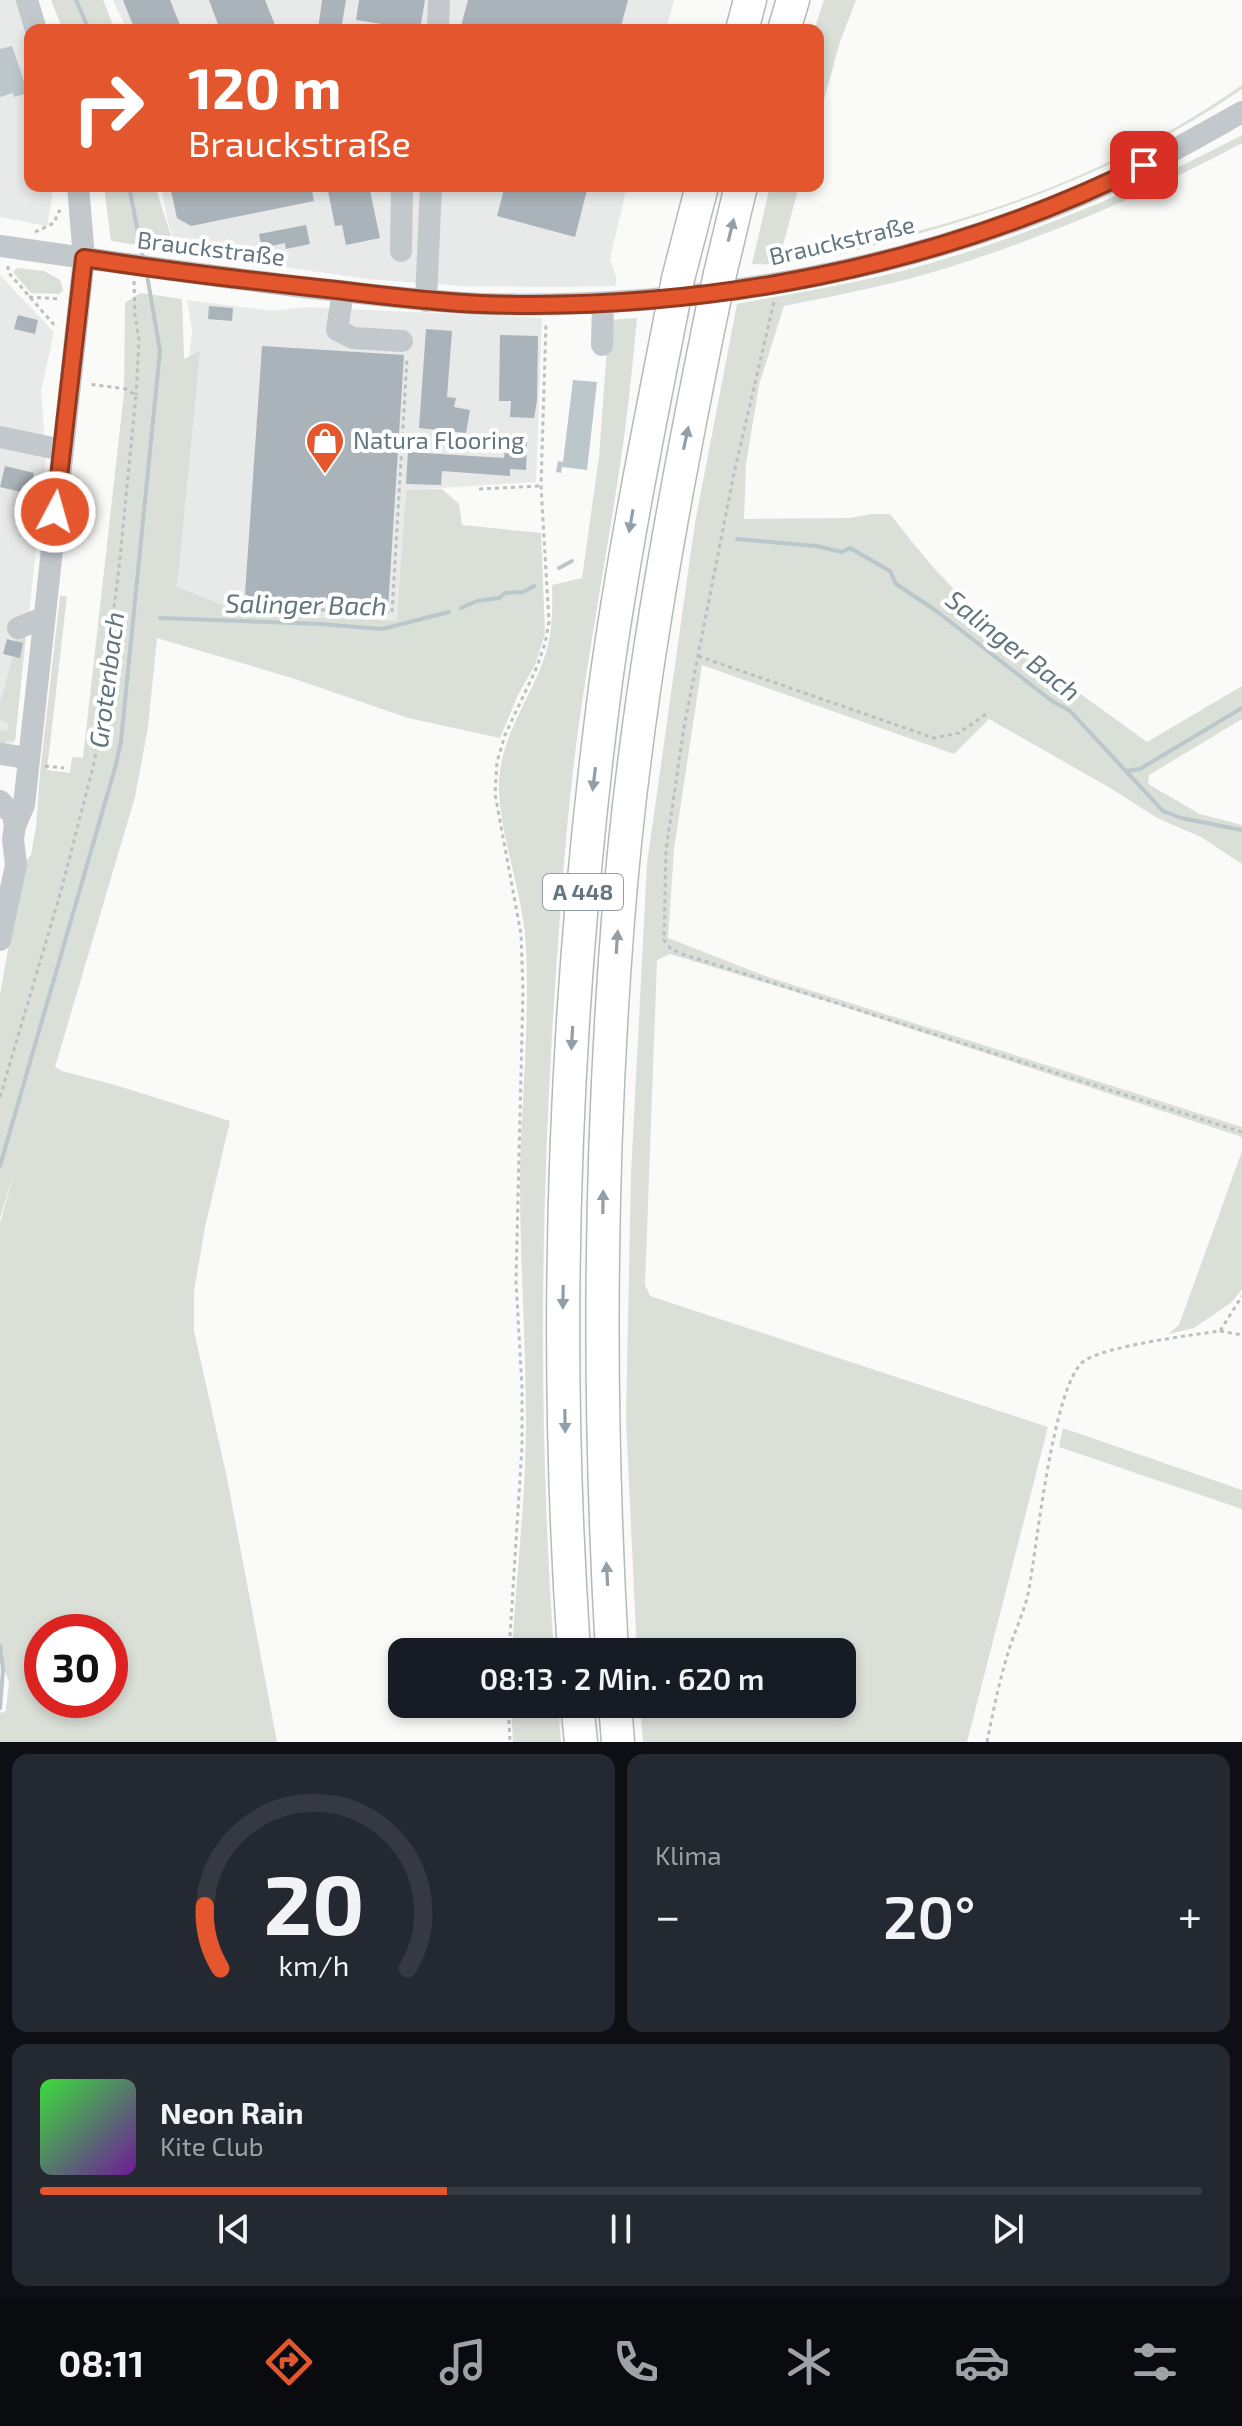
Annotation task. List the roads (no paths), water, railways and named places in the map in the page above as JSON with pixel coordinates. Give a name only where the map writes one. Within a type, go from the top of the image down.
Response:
[{"type":"highway","points":[[744,24],[750,0]]},
{"type":"highway","points":[[786,24],[793,0]]},
{"type":"highway","name":"A 448","points":[[573,1638],[566,1509],[563,1306],[565,1169],[572,1029],[592,800],[607,678],[639,474],[678,279],[700,192]]},
{"type":"highway","name":"A 448","points":[[611,1638],[601,1314],[603,1174],[618,919],[630,807],[676,484],[740,192]]},
{"type":"highway","points":[[578,1718],[581,1742]]},
{"type":"highway","points":[[616,1718],[618,1742]]},
{"type":"street","points":[[27,0],[34,24]]},
{"type":"street","points":[[438,24],[439,0]]},
{"type":"street","name":"Brauckstraße","points":[[4,246],[145,267],[426,301],[547,305],[603,303],[775,284],[853,268],[1002,225],[1118,179],[1242,112]]},
{"type":"street","points":[[9,839],[38,762],[43,618],[84,258],[79,192]]},
{"type":"street","points":[[401,251],[402,192]]},
{"type":"street","points":[[426,301],[431,192]]},
{"type":"street","points":[[343,291],[337,330],[353,338],[402,341]]},
{"type":"street","points":[[602,345],[603,303]]},
{"type":"street","points":[[0,437],[62,450]]},
{"type":"street","points":[[18,628],[43,618]]},
{"type":"street","points":[[0,754],[38,762]]},
{"type":"street","points":[[0,792],[38,762]]},
{"type":"street","points":[[0,801],[13,815],[9,839],[16,865],[3,895],[0,940]]},
{"type":"waterway","name":"Grotenbach","points":[[76,0],[86,24]]},
{"type":"waterway","name":"Grotenbach","points":[[130,192],[143,258]]},
{"type":"waterway","name":"Grotenbach","points":[[0,1166],[121,741],[160,351],[147,275]]},
{"type":"waterway","name":"Salinger Bach","points":[[737,539],[816,546],[842,552],[850,548],[890,571],[896,584],[935,610],[1052,701],[1070,711],[1163,811],[1181,818],[1242,830]]},
{"type":"waterway","name":"Salinger Bach","points":[[559,568],[572,561]]},
{"type":"waterway","name":"Salinger Bach","points":[[461,608],[477,601],[499,598],[505,593],[523,592],[534,586]]},
{"type":"waterway","name":"Salinger Bach","points":[[160,618],[382,629],[449,612]]},
{"type":"waterway","points":[[1126,771],[1140,769],[1242,708]]},
{"type":"waterway","name":"Grotenbach","points":[[0,1646],[3,1670],[0,1708]]},
{"type":"place","name":"Natura Flooring","points":[[325,475]]}]
